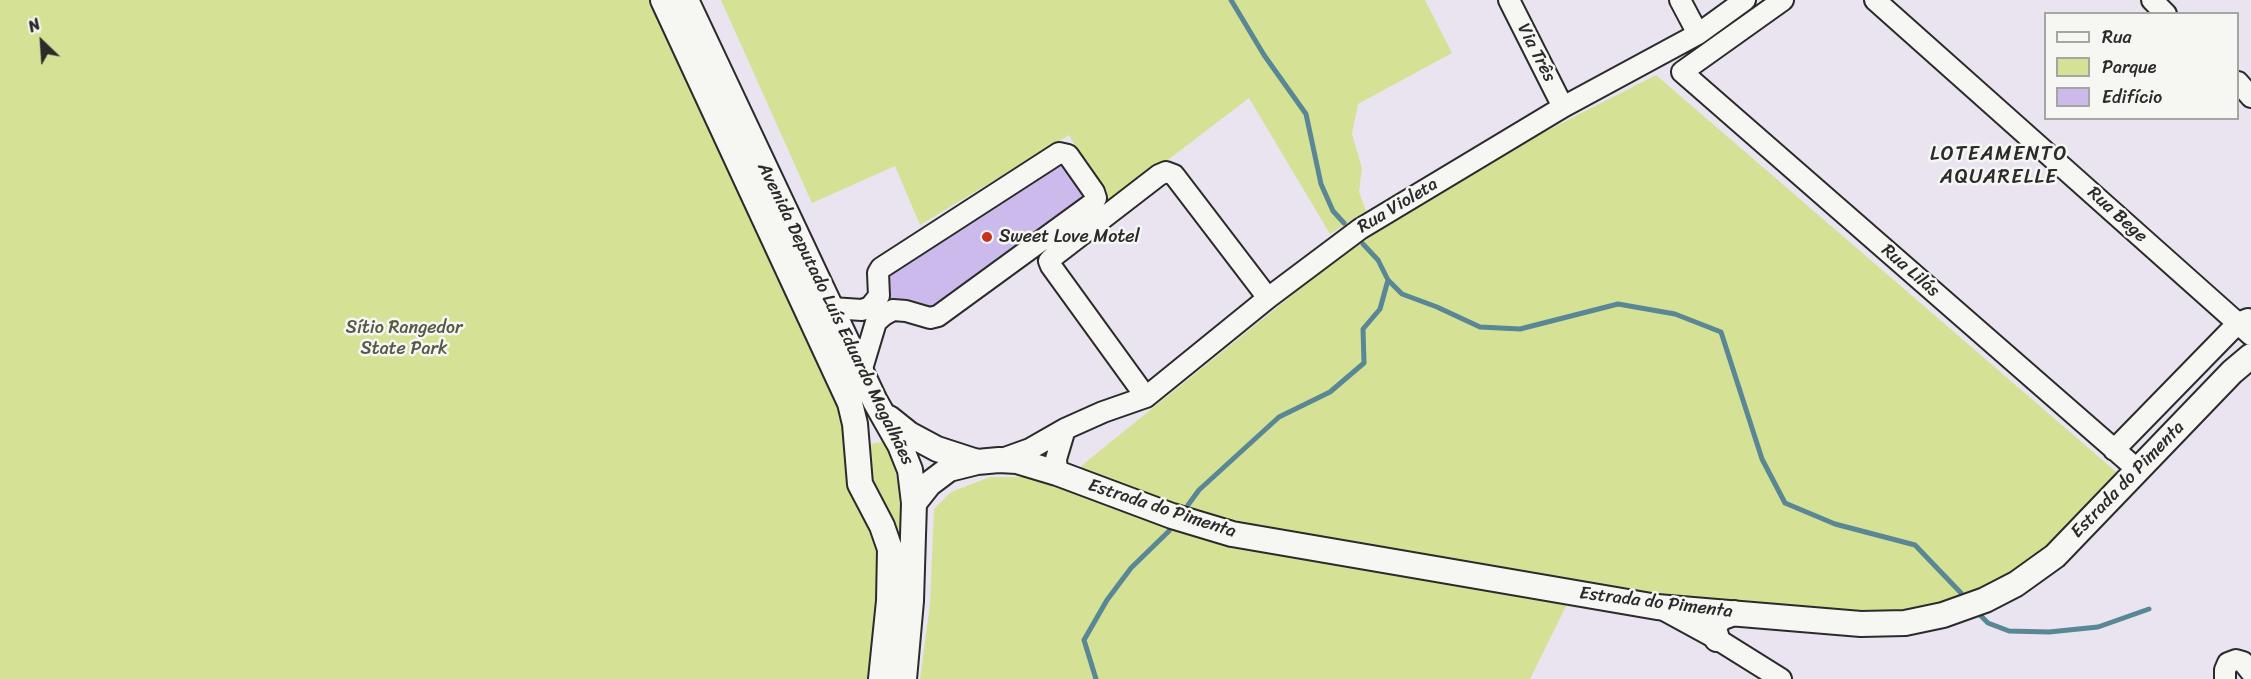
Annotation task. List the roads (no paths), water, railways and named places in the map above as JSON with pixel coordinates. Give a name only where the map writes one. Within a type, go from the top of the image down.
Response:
[{"type":"main road","name":"Avenida Deputado Luís Eduardo Magalhães","points":[[663,0],[850,403],[855,424],[860,484],[882,526],[890,549],[889,601],[881,679]]},
{"type":"main road","name":"Avenida Deputado Luís Eduardo Magalhães","points":[[686,0],[861,372],[900,445],[912,477],[914,503],[911,601],[904,679]]},
{"type":"main road","name":"Estrada do Pimenta","points":[[880,410],[900,429],[917,440],[953,456],[1032,465],[1172,516],[1232,534],[1657,607],[1888,625],[1943,615],[1985,600],[2016,584],[2055,556],[2232,372],[2251,356]]},
{"type":"main road","points":[[856,452],[862,438],[875,432],[890,435],[900,445]]},
{"type":"main road","name":"Estrada do Pimenta","points":[[914,503],[929,484],[941,474],[958,466],[988,461]]},
{"type":"main road","points":[[1718,639],[1714,623],[1734,613]]},
{"type":"street","name":"Via Três","points":[[1509,0],[1563,107]]},
{"type":"street","points":[[1680,0],[1698,34]]},
{"type":"street","name":"Rua Violeta","points":[[988,461],[1030,449],[1065,429],[1115,407],[1146,397],[1268,298],[1360,229],[1563,107],[1698,34],[1745,0]]},
{"type":"street","name":"Rua Lilás","points":[[1784,0],[1682,72],[2138,470]]},
{"type":"street","name":"Rua Bege","points":[[1875,0],[2247,325]]},
{"type":"street","points":[[2152,0],[2164,12]]},
{"type":"street","points":[[2239,83],[2251,97]]},
{"type":"street","points":[[831,308],[862,310],[870,307],[879,296],[878,273],[881,268],[1059,153],[1068,155],[1094,192],[1093,203],[938,316],[930,318],[893,310],[884,315],[876,322],[861,372]]},
{"type":"street","points":[[1146,397],[1051,266],[1049,261],[1054,256],[1159,175],[1166,172],[1174,175],[1268,298]]},
{"type":"street","points":[[2115,450],[2247,325]]},
{"type":"street","points":[[1057,473],[1056,459],[1065,429]]},
{"type":"street","points":[[1657,607],[1718,639],[1780,679]]},
{"type":"street","points":[[2225,679],[2224,670],[2228,663],[2236,660],[2243,662],[2251,672]]},
{"type":"waterway","points":[[1231,0],[1264,55],[1306,114],[1321,184],[1333,211],[1344,223]]},
{"type":"waterway","points":[[1188,505],[1199,490],[1279,417],[1330,392],[1364,363],[1363,329],[1380,309],[1388,280],[1378,260],[1363,244]]},
{"type":"waterway","points":[[1388,280],[1402,294],[1480,327],[1520,329],[1618,304],[1675,314],[1721,332],[1762,459],[1785,503],[1835,524],[1915,545],[1961,593]]},
{"type":"waterway","points":[[1096,679],[1084,640],[1107,600],[1131,568],[1169,531]]},
{"type":"waterway","points":[[1979,614],[1988,623],[2009,631],[2049,632],[2098,627],[2149,609]]},
{"type":"place","name":"Sweet Love Motel","points":[[987,237]]},
{"type":"district","name":"LOTEAMENTO AQUARELLE","points":[[1999,166]]},
{"type":"park label","name":"Sítio Rangedor State Park","points":[[404,338]]}]
